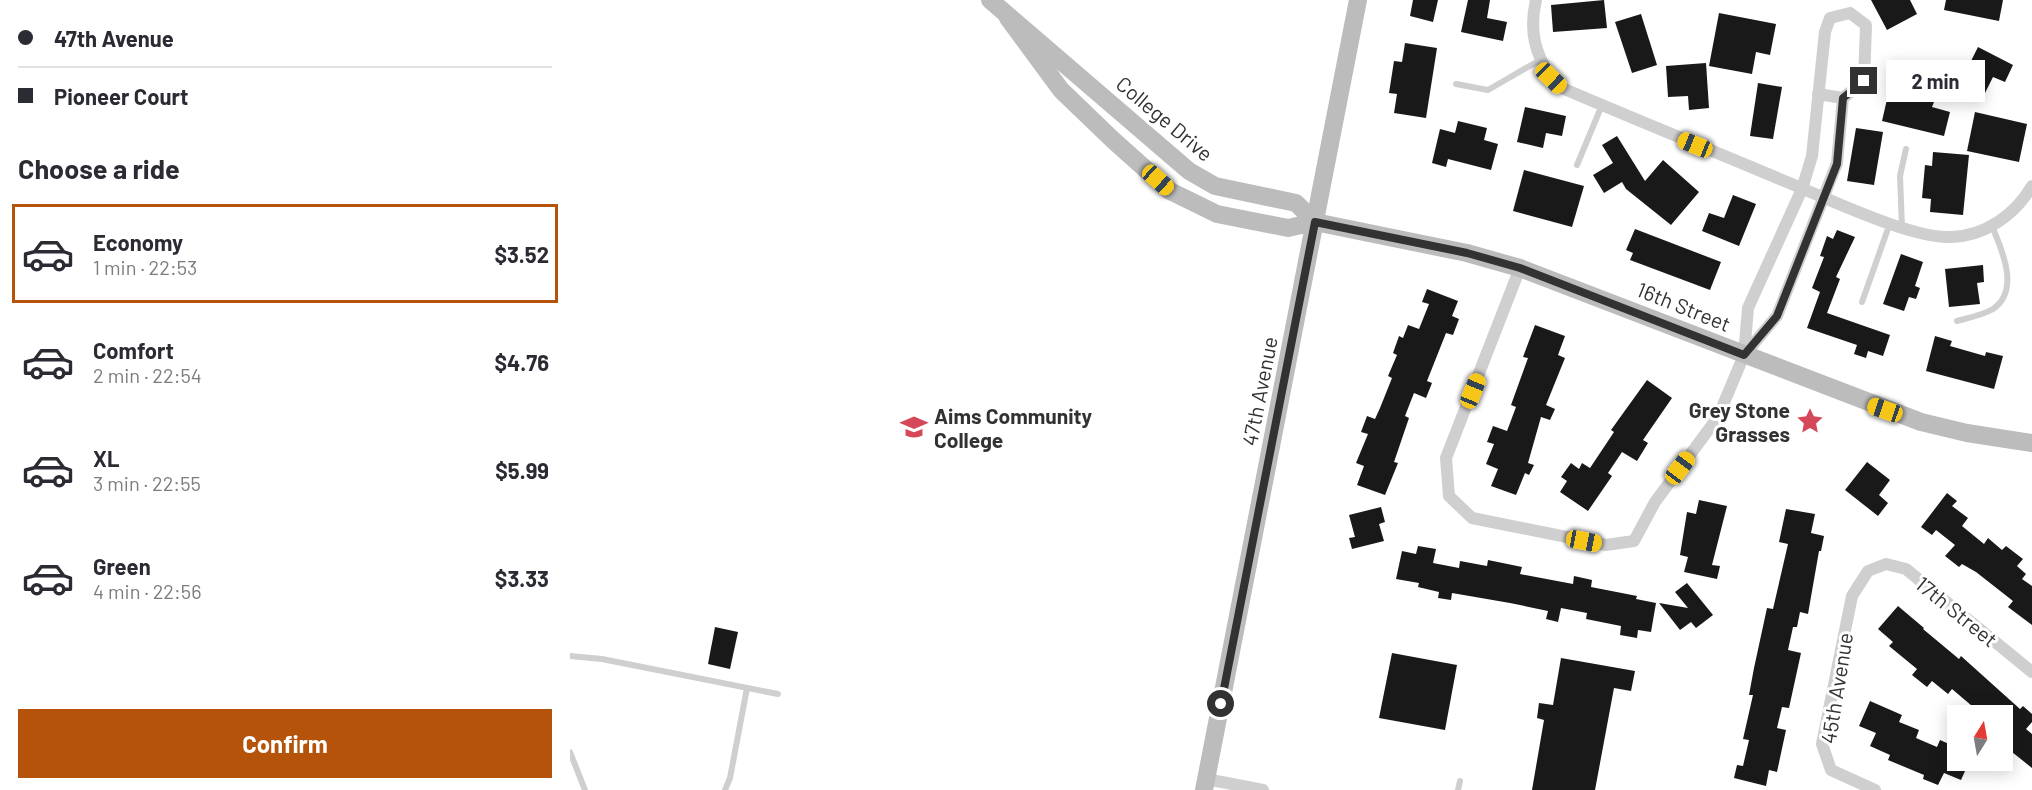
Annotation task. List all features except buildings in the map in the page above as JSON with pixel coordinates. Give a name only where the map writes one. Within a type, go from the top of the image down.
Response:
[{"type":"main road","name":"College Drive","points":[[990,0],[1008,18],[1189,171],[1215,186],[1296,203],[1315,222]]},
{"type":"main road","name":"47th Avenue","points":[[1205,784],[1358,0]]},
{"type":"main road","name":"College Drive","points":[[1008,18],[1061,90],[1170,191],[1217,214],[1288,228],[1315,222]]},
{"type":"main road","name":"16th Street","points":[[1315,222],[1467,253],[1520,268],[1921,423],[1967,434],[2032,443]]},
{"type":"street","points":[[1536,0],[1532,19],[1540,60],[1562,88],[1822,198],[1927,236],[1950,237],[1969,235],[1992,226],[2008,216],[2032,186]]},
{"type":"street","points":[[1520,268],[1446,458],[1449,496],[1472,518],[1606,545],[1634,541],[1655,502],[1718,417],[1744,355],[1777,316],[1837,164],[1843,98],[1864,81],[1866,25],[1850,13],[1830,18],[1825,32],[1812,156],[1802,189],[1748,308],[1744,355]]},
{"type":"street","points":[[1818,94],[1843,98]]},
{"type":"street","name":"17th Street","points":[[1876,568],[1886,564],[1906,568],[2032,672]]},
{"type":"street","name":"45th Avenue","points":[[1875,790],[1831,770],[1822,744],[1852,596],[1868,571],[1876,568]]},
{"type":"street","points":[[1205,784],[1263,790]]},
{"type":"lane","points":[[1456,84],[1488,90],[1540,60]]},
{"type":"lane","points":[[1576,165],[1602,105]]},
{"type":"lane","points":[[1862,302],[1896,225],[1900,176],[1906,149]]},
{"type":"lane","points":[[1957,321],[1994,308],[2001,300],[2006,285],[2006,262],[1992,226]]},
{"type":"lane","points":[[570,656],[602,659],[778,694]]},
{"type":"lane","points":[[725,790],[730,778],[747,688]]},
{"type":"lane","points":[[570,752],[585,790]]},
{"type":"lane","points":[[1458,790],[1460,781]]},
{"type":"place","name":"Grey Stone Grasses","points":[[1810,421]]},
{"type":"place","name":"Aims Community College","points":[[914,427]]},
{"type":"route","points":[[1221,704],[1315,222],[1405,239],[1520,268],[1576,287],[1744,355],[1777,316],[1837,164],[1843,98],[1864,81]]}]
